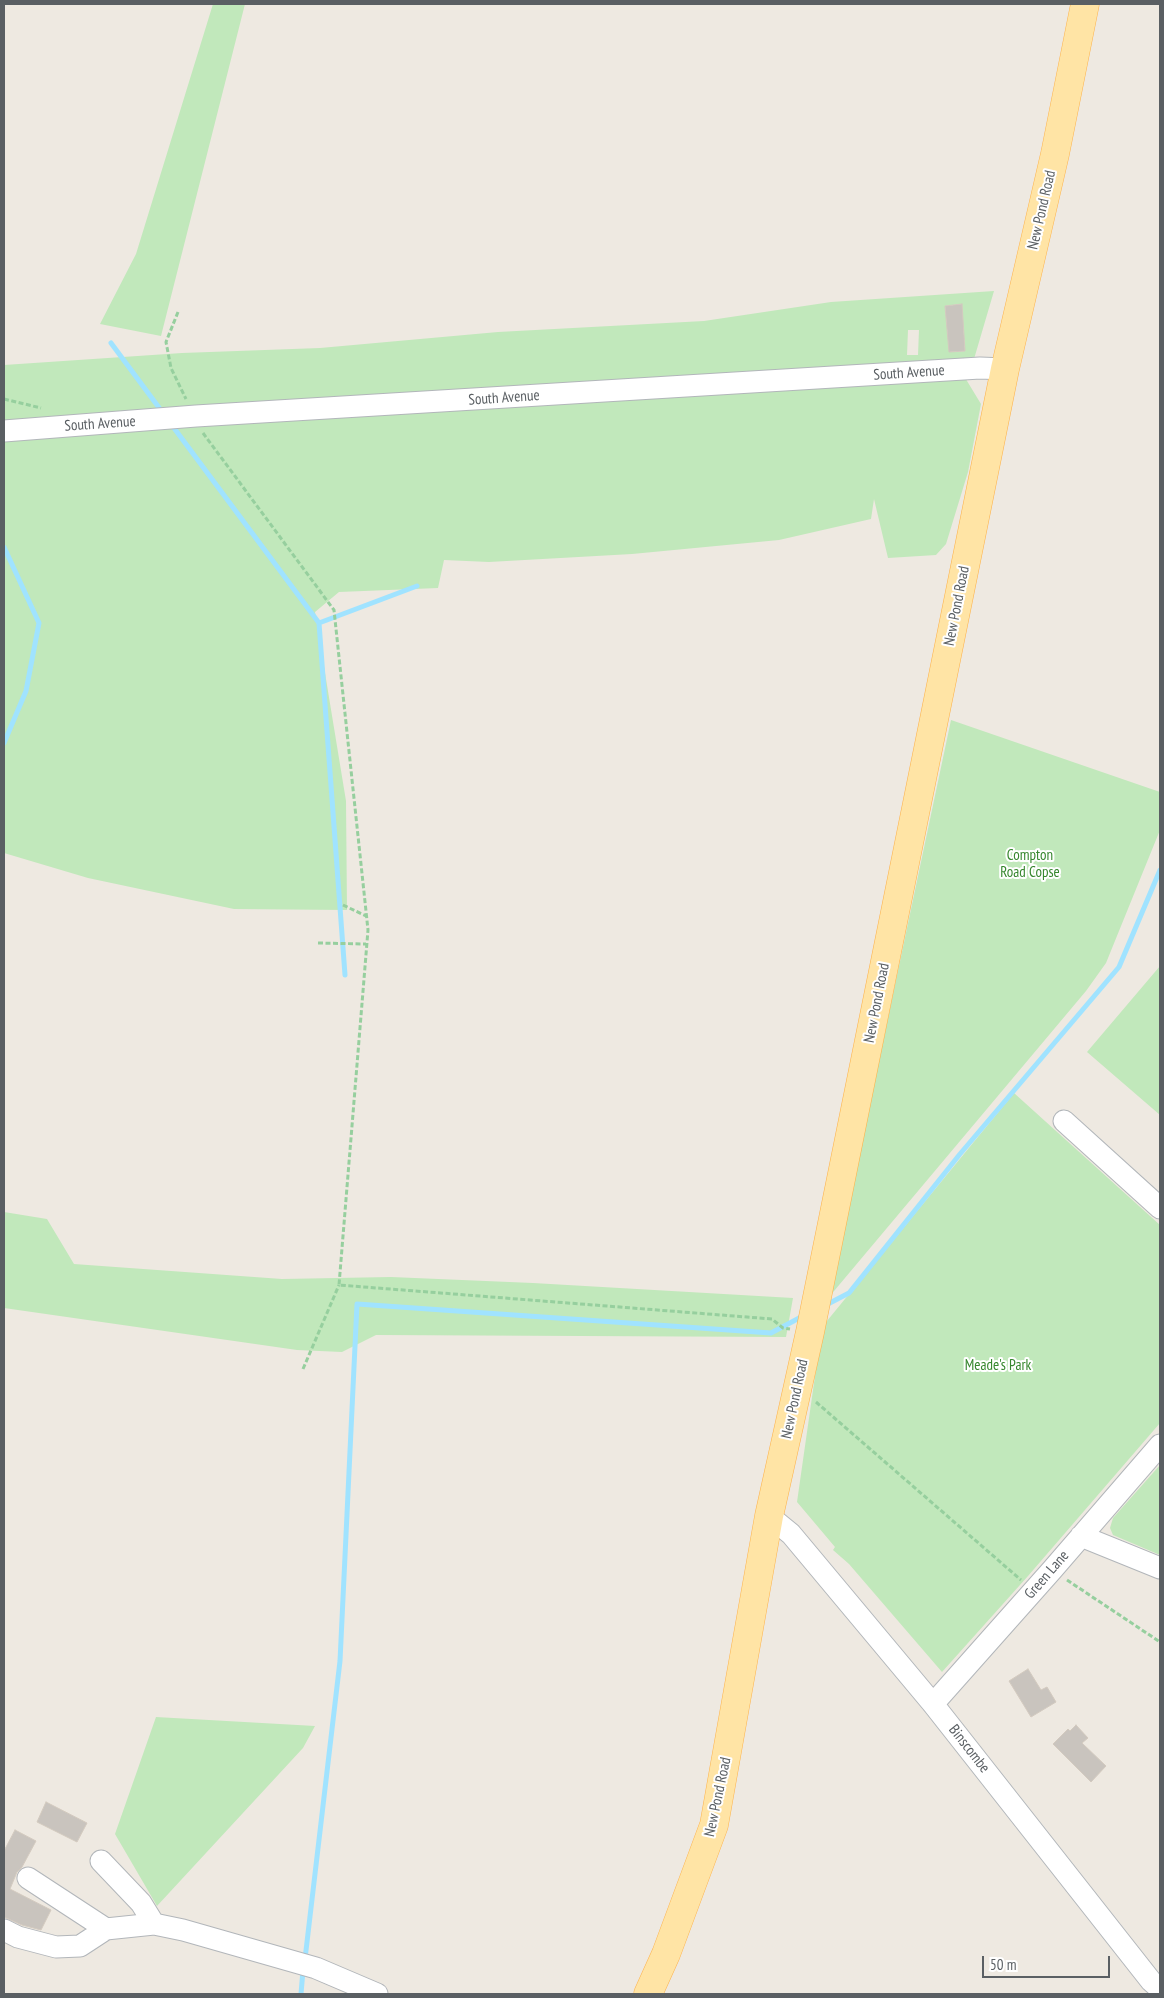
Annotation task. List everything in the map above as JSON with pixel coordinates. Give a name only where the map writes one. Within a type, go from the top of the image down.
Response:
[{"type":"main road","name":"New Pond Road","points":[[648,1994],[666,1954],[714,1825],[769,1516],[796,1397],[1006,369],[1055,154],[1085,4]]},
{"type":"street","name":"South Avenue","points":[[4,431],[194,417],[980,368],[1006,369]]},
{"type":"street","points":[[1064,1121],[1160,1208]]},
{"type":"street","name":"Green Lane","points":[[933,1704],[1160,1445]]},
{"type":"street","name":"Binscombe","points":[[769,1516],[792,1534],[933,1704],[1151,1981],[1160,1989]]},
{"type":"street","points":[[1081,1536],[1160,1568]]},
{"type":"street","points":[[101,1862],[141,1903],[154,1924]]},
{"type":"street","points":[[28,1878],[106,1929]]},
{"type":"street","points":[[4,1930],[18,1937],[56,1947],[80,1946],[106,1929],[154,1924],[183,1930],[316,1968],[377,1994]]},
{"type":"path","points":[[178,312],[166,342],[171,368],[194,417],[334,610],[368,930],[339,1286],[303,1369]]},
{"type":"path","points":[[344,905],[367,916]]},
{"type":"path","points":[[318,943],[366,944]]},
{"type":"path","points":[[339,1286],[772,1319],[783,1328]]},
{"type":"path","points":[[796,1397],[811,1398],[1022,1581],[1037,1586]]},
{"type":"path","points":[[1052,1570],[1160,1642]]},
{"type":"green space","points":[[213,4],[245,4],[161,336],[100,324],[136,254]]},
{"type":"green space","points":[[994,291],[974,359],[964,376],[981,404],[968,472],[946,544],[936,555],[888,558],[874,499],[871,519],[779,540],[632,554],[489,562],[444,560],[438,588],[339,592],[315,612],[346,801],[347,910],[234,909],[88,878],[4,853],[4,365],[182,353],[320,348],[498,332],[704,321],[831,302]],"holes":[[[961,304],[965,351],[950,352],[945,306]],[[908,330],[919,330],[918,355],[907,355]]]},
{"type":"green space","name":"Compton Road Copse","points":[[951,720],[1160,792],[1160,830],[1106,963],[1086,991],[829,1297]]},
{"type":"green space","points":[[1160,966],[1160,1115],[1087,1052]]},
{"type":"green space","name":"Meade's Park","points":[[1014,1093],[1160,1225],[1160,1423],[942,1672],[849,1564],[833,1550],[835,1547],[797,1502],[822,1327]]},
{"type":"green space","points":[[4,1212],[47,1219],[74,1264],[282,1279],[391,1277],[793,1298],[786,1337],[376,1335],[342,1352],[297,1350],[4,1308]]},
{"type":"green space","points":[[1160,1465],[1160,1555],[1113,1535],[1110,1528],[1113,1518]]},
{"type":"green space","points":[[156,1717],[315,1726],[303,1748],[157,1906],[115,1834]]},
{"type":"building","points":[[962,304],[965,351],[949,352],[945,306]]},
{"type":"building","points":[[1028,1669],[1041,1690],[1047,1687],[1056,1702],[1031,1717],[1009,1681]]},
{"type":"building","points":[[1076,1725],[1088,1738],[1082,1743],[1106,1766],[1091,1782],[1053,1744],[1068,1729],[1070,1731]]},
{"type":"building","points":[[46,1802],[87,1823],[77,1842],[37,1822]]},
{"type":"building","points":[[15,1830],[36,1841],[22,1867],[17,1872],[10,1889],[51,1910],[41,1930],[22,1925],[4,1917],[4,1851]]},
{"type":"waterway","points":[[111,343],[163,413]]},
{"type":"waterway","points":[[171,424],[319,623],[345,975]]},
{"type":"waterway","points":[[4,547],[39,623],[26,691],[4,743]]},
{"type":"waterway","points":[[319,623],[417,586]]},
{"type":"waterway","points":[[824,1306],[849,1293],[960,1154],[1119,967],[1160,870]]},
{"type":"waterway","points":[[305,1959],[340,1661],[357,1304],[771,1333],[803,1316]]},
{"type":"waterway","points":[[301,1994],[303,1970]]}]
